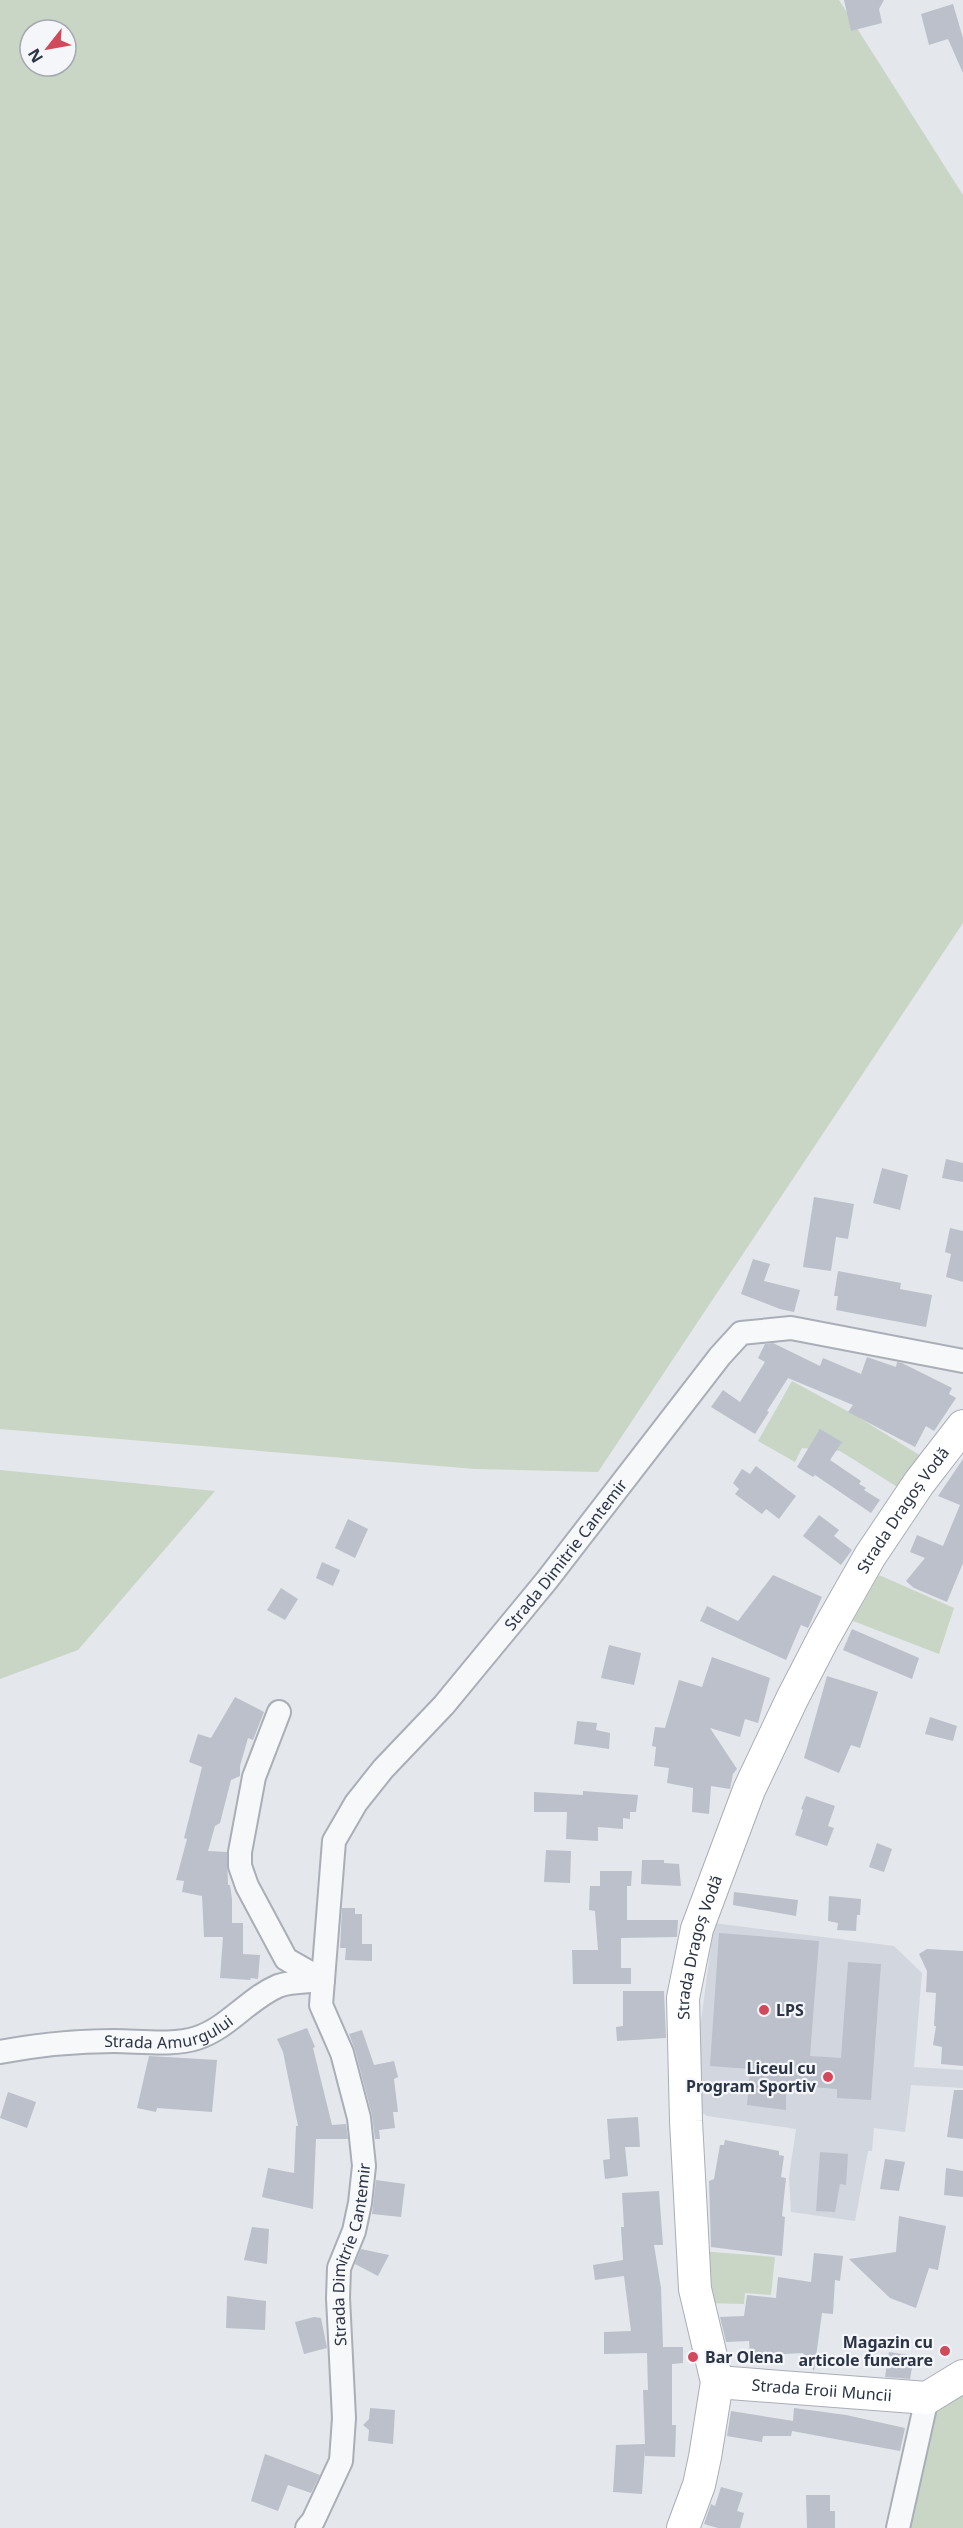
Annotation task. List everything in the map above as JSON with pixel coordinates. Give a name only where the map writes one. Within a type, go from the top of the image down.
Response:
[{"type":"street","name":"Strada Dimitrie Cantemir","points":[[306,2528],[313,2521],[341,2461],[344,2418],[338,2298],[339,2268],[354,2231],[364,2166],[359,2118],[342,2053],[321,2005],[334,1841],[356,1803],[383,1769],[444,1705],[547,1580],[720,1356],[741,1333],[791,1328],[963,1360]]},
{"type":"street","name":"Strada Dragoș Vodă","points":[[683,2528],[699,2485],[717,2382],[695,2289],[686,2132],[683,1998],[697,1929],[749,1790],[824,1637],[870,1556],[919,1483],[963,1426]]},
{"type":"street","points":[[279,1712],[254,1777],[240,1852],[240,1866],[247,1886],[286,1959],[323,1980]]},
{"type":"street","name":"Strada Amurgului","points":[[0,2052],[80,2043],[113,2041],[148,2043],[196,2039],[217,2029],[280,1985],[323,1980]]},
{"type":"street","points":[[898,2528],[927,2398],[963,2376]]},
{"type":"street","name":"Strada Eroii Muncii","points":[[717,2382],[927,2398]]},
{"type":"shaded area","name":"Liceul cu Program Sportiv","points":[[714,1923],[894,1946],[922,1973],[914,2067],[963,2070],[963,2088],[911,2085],[905,2132],[874,2128],[872,2151],[868,2151],[855,2221],[791,2212],[789,2177],[796,2129],[707,2116],[690,2104]]},
{"type":"green space","points":[[0,0],[839,0],[963,195],[963,923],[598,1472],[475,1469],[0,1429]]},
{"type":"green space","points":[[792,1381],[858,1417],[921,1456],[899,1488],[840,1451],[802,1448],[795,1462],[758,1441]]},
{"type":"green space","points":[[0,1470],[215,1491],[78,1650],[0,1679]]},
{"type":"green space","points":[[879,1575],[954,1608],[939,1654],[853,1621]]},
{"type":"green space","points":[[700,2251],[775,2257],[771,2295],[745,2293],[744,2304],[706,2303]]},
{"type":"green space","points":[[963,2390],[963,2528],[910,2528],[936,2406]]},
{"type":"building","points":[[844,0],[884,0],[879,9],[882,23],[851,31]]},
{"type":"building","points":[[953,4],[963,38],[963,73],[948,39],[929,45],[921,14]]},
{"type":"building","points":[[946,1159],[963,1163],[963,1182],[942,1178]]},
{"type":"building","points":[[882,1168],[908,1175],[900,1210],[873,1203]]},
{"type":"building","points":[[814,1197],[854,1204],[848,1239],[836,1237],[831,1271],[803,1267]]},
{"type":"building","points":[[950,1228],[963,1231],[963,1282],[946,1277],[951,1254],[945,1252]]},
{"type":"building","points":[[753,1259],[770,1264],[764,1281],[800,1290],[794,1312],[741,1294]]},
{"type":"building","points":[[838,1271],[901,1283],[900,1289],[932,1295],[926,1327],[836,1310],[838,1296],[834,1296]]},
{"type":"building","points":[[773,1343],[820,1366],[823,1358],[861,1374],[867,1357],[896,1367],[897,1362],[902,1363],[952,1388],[949,1394],[956,1398],[934,1431],[926,1426],[915,1447],[848,1412],[853,1405],[788,1378],[755,1434],[711,1407],[723,1390],[740,1402],[765,1362],[758,1358],[765,1344]]},
{"type":"building","points":[[820,1429],[842,1442],[830,1460],[861,1481],[859,1484],[866,1488],[864,1490],[880,1500],[871,1513],[815,1475],[813,1477],[797,1467]]},
{"type":"building","points":[[963,1459],[963,1563],[947,1602],[914,1588],[906,1581],[925,1558],[910,1552],[917,1535],[943,1546],[960,1505],[938,1496]]},
{"type":"building","points":[[756,1466],[796,1496],[779,1519],[766,1509],[762,1514],[735,1494],[739,1489],[733,1483],[742,1469],[750,1474]]},
{"type":"building","points":[[819,1515],[839,1530],[834,1536],[852,1550],[841,1565],[803,1536]]},
{"type":"building","points":[[348,1519],[368,1529],[355,1558],[335,1548]]},
{"type":"building","points":[[322,1562],[340,1570],[333,1586],[316,1578]]},
{"type":"building","points":[[773,1575],[822,1597],[808,1628],[801,1625],[786,1660],[700,1621],[707,1606],[738,1621]]},
{"type":"building","points":[[281,1588],[298,1599],[285,1620],[267,1610]]},
{"type":"building","points":[[852,1629],[919,1658],[912,1679],[843,1650]]},
{"type":"building","points":[[609,1645],[641,1653],[634,1685],[601,1678]]},
{"type":"building","points":[[712,1657],[770,1678],[758,1723],[745,1719],[740,1737],[710,1728],[737,1769],[733,1774],[730,1789],[711,1786],[709,1814],[692,1812],[693,1788],[667,1783],[669,1768],[654,1766],[656,1747],[652,1746],[655,1727],[665,1728],[679,1680],[702,1687]]},
{"type":"building","points":[[827,1676],[878,1692],[860,1748],[851,1745],[839,1773],[804,1758]]},
{"type":"building","points":[[235,1697],[264,1712],[253,1740],[248,1738],[240,1766],[240,1776],[231,1780],[220,1823],[215,1826],[208,1851],[227,1852],[232,1923],[243,1923],[243,1954],[260,1955],[258,1979],[251,1978],[250,1980],[220,1978],[223,1937],[204,1937],[202,1896],[182,1892],[184,1881],[176,1880],[202,1767],[189,1762],[198,1734],[211,1738]]},
{"type":"building","points":[[930,1717],[957,1726],[953,1741],[925,1734]]},
{"type":"building","points":[[577,1721],[597,1723],[596,1730],[610,1733],[609,1749],[574,1744]]},
{"type":"building","points":[[583,1791],[638,1795],[636,1812],[630,1812],[630,1819],[623,1818],[623,1829],[598,1827],[598,1841],[566,1839],[567,1812],[534,1812],[534,1792],[583,1795]]},
{"type":"building","points":[[806,1796],[835,1806],[828,1826],[834,1828],[827,1846],[795,1835]]},
{"type":"building","points":[[877,1843],[892,1849],[884,1872],[869,1867]]},
{"type":"building","points":[[546,1850],[571,1851],[570,1883],[544,1882]]},
{"type":"building","points":[[642,1860],[664,1860],[664,1863],[679,1864],[681,1886],[641,1884]]},
{"type":"building","points":[[600,1871],[632,1871],[631,1886],[627,1886],[627,1920],[678,1920],[677,1937],[621,1938],[621,1968],[631,1968],[631,1984],[573,1984],[572,1950],[598,1950],[595,1911],[589,1910],[590,1886],[600,1886]]},
{"type":"building","points":[[734,1892],[798,1900],[796,1916],[733,1905]]},
{"type":"building","points":[[829,1896],[861,1899],[856,1931],[837,1930],[838,1923],[828,1921]]},
{"type":"building","points":[[342,1908],[355,1908],[355,1914],[362,1914],[362,1944],[372,1944],[372,1961],[345,1960],[346,1948],[340,1948]]},
{"type":"building","name":"LPS","points":[[719,1933],[819,1941],[810,2056],[841,2058],[848,1962],[881,1964],[871,2100],[837,2098],[837,2089],[786,2085],[786,2110],[747,2105],[750,2069],[710,2066]]},
{"type":"building","points":[[927,1949],[963,1951],[963,2066],[941,2064],[942,2047],[933,2045],[936,2026],[934,2026],[936,1993],[926,1992],[927,1971],[919,1954]]},
{"type":"building","points":[[623,1991],[664,1991],[666,2038],[617,2041],[616,2027],[623,2026]]},
{"type":"building","points":[[307,2028],[315,2047],[313,2048],[332,2125],[346,2124],[348,2139],[316,2139],[313,2209],[262,2197],[268,2168],[294,2173],[296,2126],[298,2126],[283,2052],[277,2039]]},
{"type":"building","points":[[362,2030],[374,2065],[394,2061],[398,2077],[394,2079],[398,2112],[393,2112],[395,2128],[379,2130],[380,2139],[375,2139],[372,2115],[349,2034]]},
{"type":"building","points":[[149,2056],[217,2060],[212,2112],[157,2108],[156,2112],[137,2108]]},
{"type":"building","points":[[954,2090],[963,2090],[963,2139],[947,2137]]},
{"type":"building","points":[[8,2092],[36,2102],[27,2128],[0,2118]]},
{"type":"building","points":[[638,2117],[640,2147],[625,2147],[628,2176],[605,2179],[603,2160],[610,2159],[607,2119]]},
{"type":"building","points":[[725,2140],[779,2151],[779,2155],[784,2156],[781,2177],[786,2178],[782,2216],[785,2217],[782,2256],[711,2247],[709,2181],[714,2179],[720,2145],[724,2145]]},
{"type":"building","points":[[820,2152],[848,2154],[846,2185],[840,2184],[835,2212],[816,2211]]},
{"type":"building","points":[[885,2159],[905,2162],[899,2191],[880,2189]]},
{"type":"building","points":[[946,2168],[963,2171],[963,2197],[944,2195]]},
{"type":"building","points":[[376,2180],[405,2184],[401,2217],[372,2214]]},
{"type":"building","points":[[659,2191],[663,2245],[654,2245],[661,2288],[663,2347],[683,2347],[683,2363],[672,2364],[672,2425],[676,2425],[675,2457],[645,2456],[645,2449],[642,2494],[613,2492],[616,2445],[645,2444],[643,2390],[648,2390],[647,2353],[604,2354],[604,2332],[631,2331],[624,2276],[595,2280],[593,2265],[623,2260],[622,2193]]},
{"type":"building","points":[[899,2216],[946,2226],[938,2270],[929,2268],[916,2308],[890,2298],[849,2259],[896,2252]]},
{"type":"building","points":[[252,2227],[269,2229],[267,2264],[244,2260]]},
{"type":"building","points":[[361,2249],[389,2255],[378,2276],[355,2264]]},
{"type":"building","points":[[814,2253],[843,2256],[840,2281],[835,2280],[833,2314],[822,2313],[814,2371],[803,2353],[750,2356],[749,2341],[726,2342],[720,2317],[744,2316],[747,2295],[776,2298],[778,2277],[811,2282]]},
{"type":"building","points":[[227,2296],[266,2301],[265,2330],[226,2328]]},
{"type":"building","points":[[314,2317],[321,2318],[327,2348],[304,2354],[295,2322]]},
{"type":"building","points":[[889,2352],[914,2356],[910,2379],[885,2377]]},
{"type":"building","points":[[370,2408],[395,2410],[393,2444],[368,2441],[369,2430],[363,2425],[369,2419]]},
{"type":"building","points":[[794,2408],[846,2415],[905,2428],[900,2451],[792,2431],[791,2436],[763,2436],[762,2442],[727,2436],[731,2411],[793,2421]]},
{"type":"building","points":[[265,2454],[320,2475],[311,2493],[288,2485],[278,2511],[251,2501]]},
{"type":"building","points":[[721,2487],[743,2493],[737,2511],[744,2513],[740,2528],[718,2528],[704,2524],[711,2504],[715,2506]]},
{"type":"building","points":[[806,2495],[830,2495],[830,2511],[835,2511],[835,2528],[807,2528]]},
{"type":"place","name":"LPS","points":[[764,2010]]},
{"type":"place","name":"Liceul cu Program Sportiv","points":[[828,2077]]},
{"type":"place","name":"Magazin cu articole funerare","points":[[945,2351]]},
{"type":"place","name":"Bar Olena","points":[[693,2357]]}]
